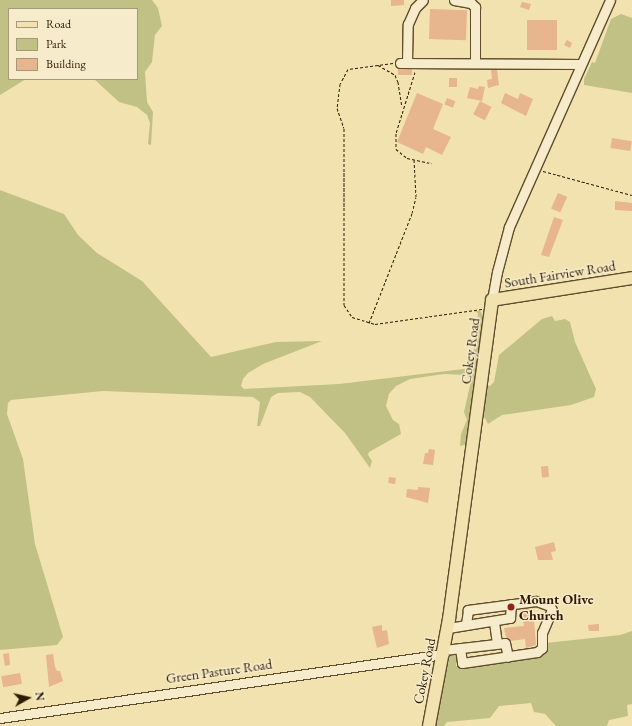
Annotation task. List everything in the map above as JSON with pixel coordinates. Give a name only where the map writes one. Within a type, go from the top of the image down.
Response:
[{"type":"main road","name":"South Fairview Road","points":[[491,305],[632,278]]},
{"type":"main road","name":"Cokey Road","points":[[429,726],[448,628],[491,305]]},
{"type":"street","points":[[423,0],[415,8],[408,24],[404,63],[581,64]]},
{"type":"street","points":[[454,0],[471,3],[475,8],[475,63]]},
{"type":"street","name":"Cokey Road","points":[[491,305],[497,272],[510,227],[535,167],[610,0]]},
{"type":"street","points":[[460,648],[462,662],[508,657],[540,651],[542,633],[552,610],[550,606],[536,601],[468,610],[466,626]]},
{"type":"street","points":[[448,628],[494,622],[510,618],[511,604]]},
{"type":"street","points":[[494,622],[501,643],[508,657]]},
{"type":"street","name":"Green Pasture Road","points":[[0,718],[501,643]]},
{"type":"path","points":[[404,63],[377,64],[348,69],[343,74],[338,108],[344,128],[344,305],[352,317],[369,323],[386,324],[491,305]]},
{"type":"path","points":[[418,63],[402,109],[396,133],[396,149],[414,160],[431,163]]},
{"type":"path","points":[[377,64],[394,76],[398,82],[402,109]]},
{"type":"path","points":[[369,323],[412,213],[416,197],[414,160]]},
{"type":"path","points":[[535,167],[563,178],[632,195]]},
{"type":"green space","points":[[0,0],[152,0],[158,8],[162,26],[155,35],[152,62],[145,72],[147,102],[153,112],[151,145],[148,144],[150,123],[147,115],[137,107],[119,102],[95,80],[138,80],[138,8],[8,8],[8,80],[24,80],[0,95]]},
{"type":"green space","points":[[621,14],[632,18],[632,93],[584,85],[584,79],[592,62],[595,63],[611,19]]},
{"type":"green space","points":[[0,190],[64,214],[78,235],[97,253],[142,281],[211,357],[276,342],[322,341],[263,364],[248,373],[243,379],[241,386],[244,389],[339,384],[472,368],[478,313],[474,311],[480,311],[483,315],[467,444],[460,446],[461,434],[467,420],[464,412],[471,381],[467,375],[444,374],[410,379],[396,386],[389,394],[386,406],[393,420],[399,424],[401,434],[369,452],[368,455],[372,461],[370,468],[345,433],[310,397],[300,392],[278,393],[271,397],[260,426],[257,426],[260,402],[253,397],[103,391],[11,400],[8,403],[7,414],[23,459],[35,544],[63,637],[57,645],[0,650]]},
{"type":"green space","points":[[552,316],[555,321],[565,319],[570,322],[575,342],[596,389],[594,397],[571,405],[502,415],[488,424],[483,414],[487,385],[490,386],[494,382],[499,355],[542,319]]},
{"type":"green space","points":[[632,631],[632,704],[627,705],[628,716],[609,720],[607,726],[556,726],[545,714],[534,712],[531,703],[499,706],[490,718],[447,722],[444,726],[435,726],[450,655],[455,651],[458,654],[456,666],[535,657],[546,643],[620,635]]},
{"type":"building","points":[[391,0],[404,0],[404,5],[391,6]]},
{"type":"building","points":[[522,2],[531,4],[529,10],[520,7]]},
{"type":"building","points":[[430,9],[467,10],[466,40],[429,39]]},
{"type":"building","points":[[527,20],[557,20],[557,50],[527,50]]},
{"type":"building","points":[[567,40],[572,43],[570,48],[564,45]]},
{"type":"building","points":[[398,69],[412,69],[412,75],[398,75]]},
{"type":"building","points":[[491,70],[497,70],[499,85],[488,88],[487,80],[492,79]]},
{"type":"building","points":[[449,78],[457,78],[457,87],[449,87]]},
{"type":"building","points":[[479,86],[485,87],[482,101],[467,98],[470,87],[478,89]]},
{"type":"building","points":[[417,93],[443,104],[433,129],[451,137],[442,155],[426,147],[423,154],[397,142]]},
{"type":"building","points":[[505,93],[518,99],[520,93],[533,99],[526,116],[501,103]]},
{"type":"building","points":[[447,98],[455,101],[453,108],[444,105]]},
{"type":"building","points":[[480,101],[492,107],[485,120],[473,114]]},
{"type":"building","points":[[612,138],[632,141],[630,151],[610,148]]},
{"type":"building","points":[[558,193],[567,197],[560,213],[551,209]]},
{"type":"building","points":[[615,201],[632,203],[632,211],[615,210]]},
{"type":"building","points":[[554,217],[563,220],[549,257],[541,255]]},
{"type":"building","points":[[429,449],[435,450],[433,465],[423,464],[425,453],[428,453]]},
{"type":"building","points":[[548,466],[549,477],[542,478],[541,467]]},
{"type":"building","points":[[389,477],[396,478],[395,484],[388,483]]},
{"type":"building","points":[[418,487],[430,488],[428,503],[406,497],[407,489],[418,490]]},
{"type":"building","points":[[554,542],[556,551],[551,552],[553,560],[538,560],[535,547]]},
{"type":"building","points":[[533,608],[536,645],[526,648],[525,639],[510,641],[506,637],[504,628],[524,626],[522,609]]},
{"type":"building","points":[[599,624],[599,631],[589,631],[588,625]]},
{"type":"building","points":[[382,625],[382,631],[387,630],[389,644],[377,648],[372,627]]},
{"type":"building","points":[[9,653],[10,665],[5,666],[3,654]]},
{"type":"building","points":[[53,654],[55,667],[57,671],[60,671],[63,681],[49,687],[46,655]]},
{"type":"building","points":[[20,673],[22,684],[3,687],[1,676]]},
{"type":"place","name":"Mount Olive Church","points":[[511,607]]}]
